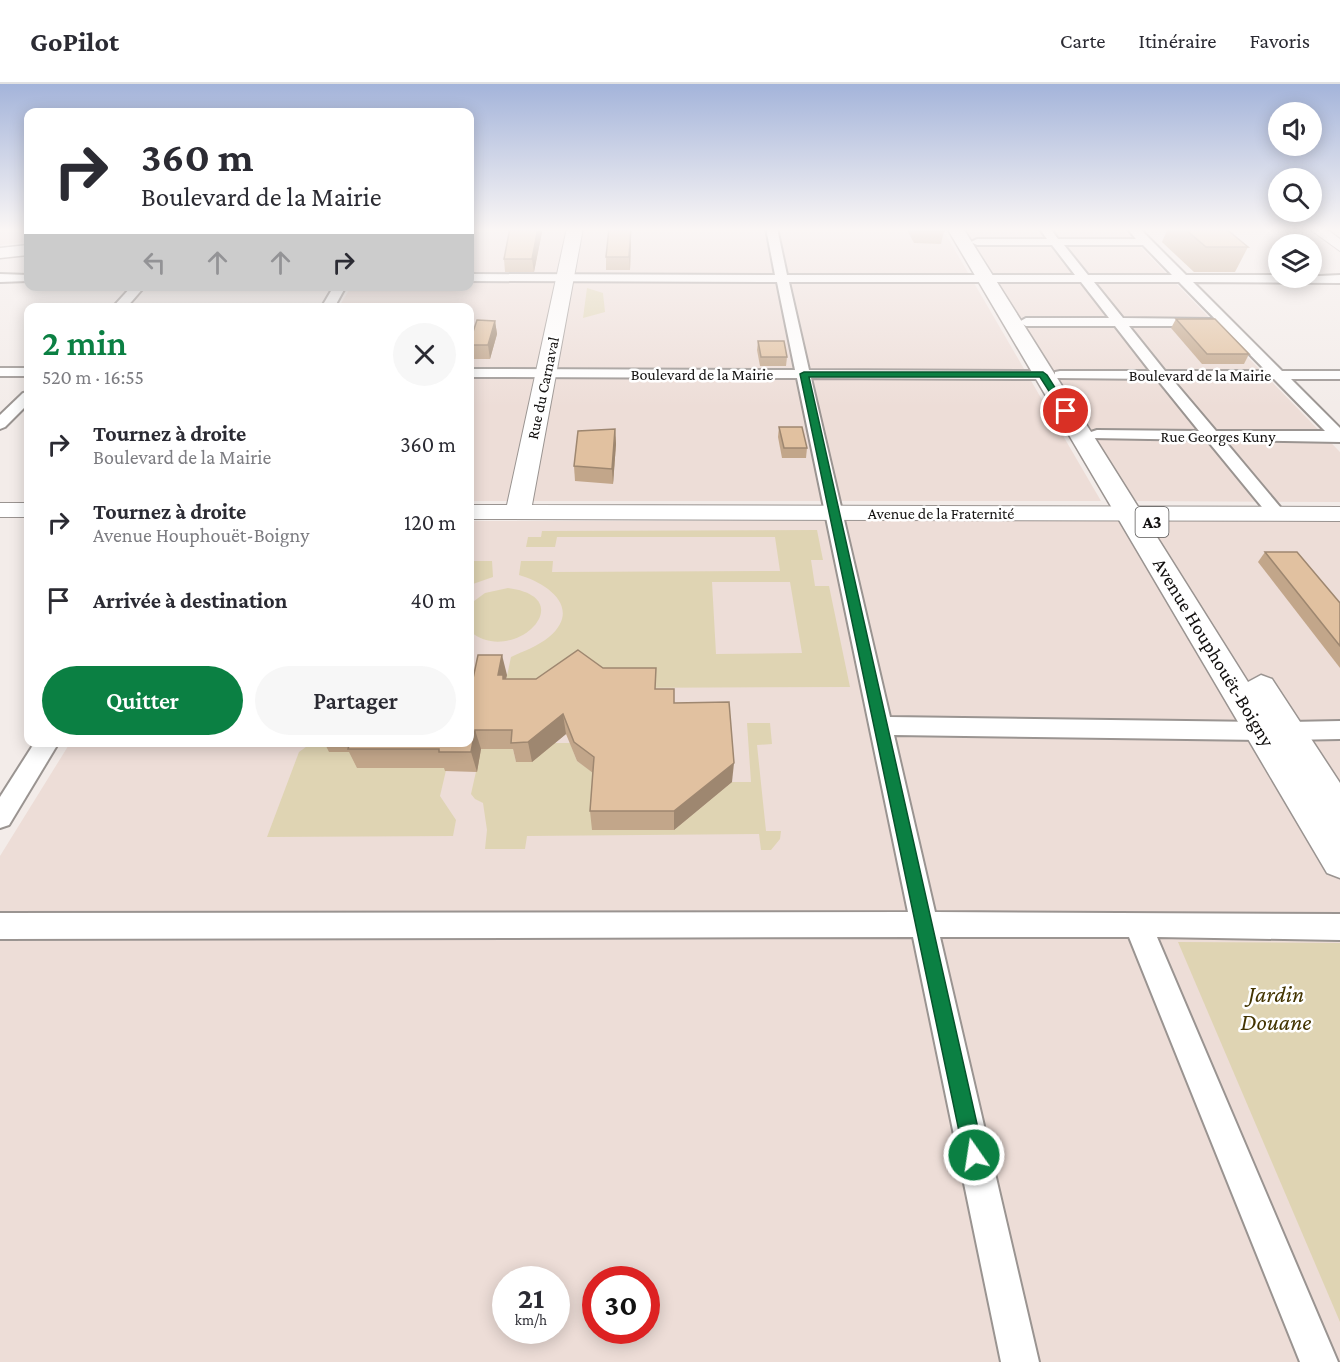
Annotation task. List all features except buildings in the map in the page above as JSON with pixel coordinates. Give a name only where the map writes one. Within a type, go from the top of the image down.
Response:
[{"type":"main road","name":"Avenue Houphouët-Boigny","points":[[999,288],[1275,730],[1340,813]]},
{"type":"main road","name":"Avenue Houphouët-Boigny","points":[[1000,288],[1026,322],[1052,375],[1097,435],[1138,513]]},
{"type":"main road","name":"Avenue Houphouët-Boigny","points":[[1275,730],[1340,861]]},
{"type":"street","name":"Rue du Carnaval","points":[[518,512],[563,288]]},
{"type":"street","points":[[785,288],[1020,1362]]},
{"type":"street","points":[[1090,288],[1277,514]]},
{"type":"street","points":[[1191,288],[1340,437]]},
{"type":"street","points":[[123,303],[134,291]]},
{"type":"street","points":[[1026,322],[1225,322]]},
{"type":"street","points":[[0,372],[24,372]]},
{"type":"street","name":"Boulevard de la Mairie","points":[[474,373],[1340,375]]},
{"type":"street","points":[[0,424],[24,400]]},
{"type":"street","name":"Rue Georges Kuny","points":[[1097,435],[1340,437]]},
{"type":"street","points":[[0,510],[24,510]]},
{"type":"street","name":"Avenue de la Fraternité","points":[[474,512],[1340,514]]},
{"type":"street","points":[[879,726],[1340,730]]},
{"type":"street","points":[[0,818],[45,747]]},
{"type":"street","points":[[1138,924],[1318,1362]]},
{"type":"street","points":[[0,926],[1138,924],[1340,927]]},
{"type":"shaded area","points":[[474,288],[977,288],[1101,501],[474,501],[474,303],[341,303],[349,291],[474,291]]},
{"type":"shaded area","points":[[997,288],[1180,288],[1340,452],[1340,502],[1130,501]]},
{"type":"shaded area","points":[[474,521],[1340,521],[1340,1362],[0,1362],[0,856],[68,747],[474,747]]},
{"type":"green space","points":[[587,288],[603,293],[605,312],[583,318]]},
{"type":"green space","points":[[817,530],[823,560],[811,560],[815,586],[829,586],[850,687],[604,688],[503,695],[511,657],[536,646],[549,637],[559,626],[563,616],[562,607],[550,590],[519,575],[521,561],[553,561],[552,572],[780,571],[775,537],[557,537],[555,547],[526,547],[528,537],[541,537],[542,531]],"holes":[[[712,582],[790,582],[802,653],[716,654]]]},
{"type":"green space","points":[[474,561],[492,561],[493,577],[474,584]]},
{"type":"green space","points":[[508,588],[530,594],[540,604],[540,616],[533,627],[520,636],[504,641],[487,640],[474,633],[474,601],[485,593]]},
{"type":"green space","points":[[747,723],[770,723],[772,744],[757,745],[766,831],[781,831],[780,839],[771,850],[761,850],[759,834],[527,836],[525,849],[485,849],[487,830],[483,803],[471,794],[481,749],[513,749],[516,762],[532,762],[554,743],[570,743],[577,761],[674,830],[732,782],[751,782]]},
{"type":"green space","points":[[306,747],[451,749],[440,796],[456,820],[453,836],[267,837],[299,752]]},
{"type":"green space","name":"Jardin Douane","points":[[1178,942],[1340,943],[1340,1322]]},
{"type":"route","points":[[974,1155],[804,374],[1043,375],[1066,411]]}]
